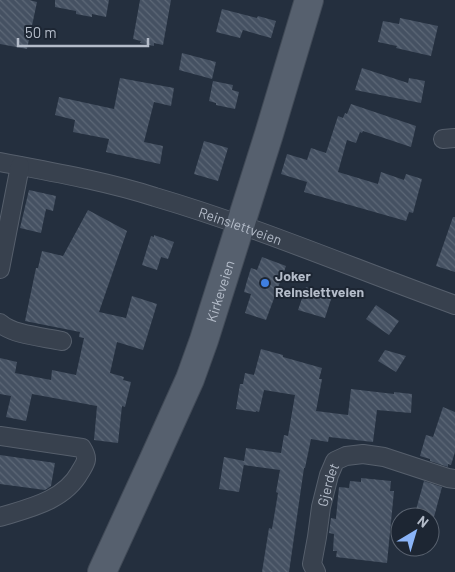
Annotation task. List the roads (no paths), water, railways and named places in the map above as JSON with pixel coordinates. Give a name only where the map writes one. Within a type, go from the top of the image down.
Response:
[{"type":"main road","name":"Kirkeveien","points":[[102,572],[154,462],[190,379],[240,225],[308,0]]},
{"type":"street","name":"Reinslettveien","points":[[0,162],[116,186],[156,197],[240,225],[455,304]]},
{"type":"street","points":[[0,269],[20,166]]},
{"type":"street","points":[[0,323],[15,332],[62,341]]},
{"type":"street","points":[[0,436],[82,448],[87,455],[76,481],[64,491],[51,500],[0,518]]},
{"type":"street","name":"Gjerdet","points":[[316,572],[312,564],[321,507],[329,474],[335,461],[346,456],[364,454],[384,457],[455,479]]},
{"type":"place","name":"Joker Reinslettveien","points":[[265,283]]}]
